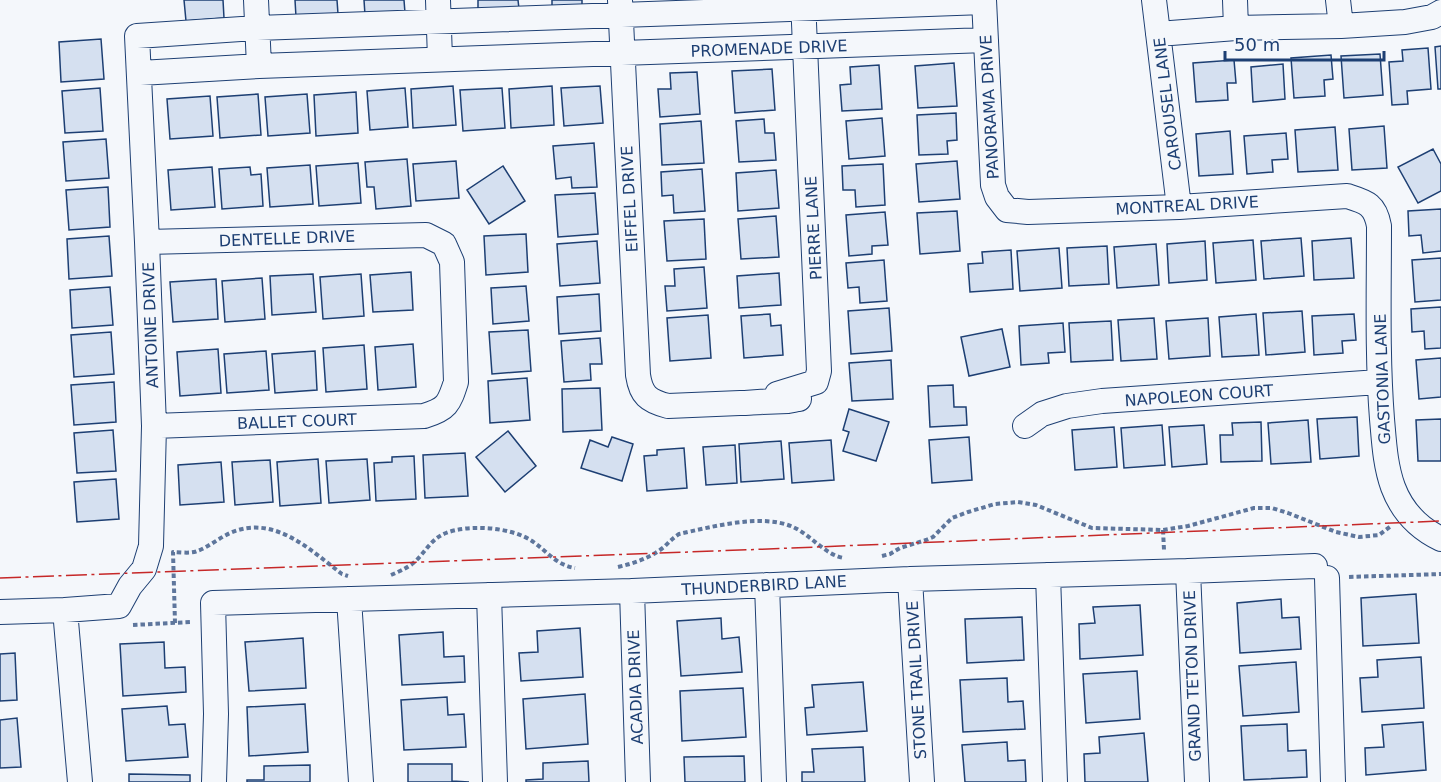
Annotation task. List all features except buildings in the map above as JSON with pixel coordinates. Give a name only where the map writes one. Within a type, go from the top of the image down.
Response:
[{"type":"street","points":[[256,0],[259,66]]},
{"type":"street","name":"CAROUSEL LANE","points":[[1154,0],[1179,207]]},
{"type":"street","points":[[1235,0],[1236,28]]},
{"type":"street","points":[[1338,0],[1341,26]]},
{"type":"street","points":[[200,69],[198,32],[357,24],[438,11],[552,18],[620,8],[984,1]]},
{"type":"street","name":"PANORAMA DRIVE","points":[[984,1],[993,185],[997,197],[1007,210]]},
{"type":"street","name":"PIERRE LANE","points":[[646,396],[657,403],[668,406],[745,403],[816,382],[819,370],[803,4]]},
{"type":"street","name":"EIFFEL DRIVE","points":[[620,8],[638,375],[640,386],[646,396]]},
{"type":"street","points":[[1158,34],[1236,28],[1405,22],[1433,10]]},
{"type":"street","points":[[438,11],[440,59]]},
{"type":"street","points":[[552,18],[553,56]]},
{"type":"street","points":[[357,24],[358,62]]},
{"type":"street","name":"ANTOINE DRIVE","points":[[121,616],[130,586],[144,569],[151,546],[154,426],[137,36],[198,32]]},
{"type":"street","name":"PROMENADE DRIVE","points":[[140,74],[358,62],[986,40]]},
{"type":"street","name":"MONTREAL DRIVE","points":[[1007,210],[1028,212],[1179,207],[1347,195],[1366,202]]},
{"type":"street","name":"GASTONIA LANE","points":[[1366,202],[1377,214],[1379,226],[1379,382],[1385,458],[1393,487],[1412,520],[1441,539]]},
{"type":"street","name":"DENTELLE DRIVE","points":[[147,242],[426,234],[444,244],[452,262],[456,382],[450,400],[439,411]]},
{"type":"street","name":"NAPOLEON COURT","points":[[1025,426],[1042,414],[1067,406],[1102,401],[1379,382]]},
{"type":"street","name":"BALLET COURT","points":[[154,426],[424,416],[439,411]]},
{"type":"street","name":"THUNDERBIRD LANE","points":[[213,603],[352,589],[489,595],[1188,571],[1321,572]]},
{"type":"street","name":"GRAND TETON DRIVE","points":[[1188,571],[1197,782]]},
{"type":"street","points":[[1321,572],[1333,782]]},
{"type":"street","points":[[1048,575],[1055,782]]},
{"type":"street","name":"STONE TRAIL DRIVE","points":[[910,579],[922,782]]},
{"type":"street","points":[[767,585],[774,782]]},
{"type":"street","points":[[352,589],[361,782]]},
{"type":"street","name":"ACADIA DRIVE","points":[[632,591],[638,782]]},
{"type":"street","points":[[489,595],[495,782]]},
{"type":"street","points":[[213,603],[216,714],[214,782]]},
{"type":"street","points":[[0,612],[65,610],[121,616]]},
{"type":"street","points":[[65,610],[80,782]]},
{"type":"path","points":[[879,557],[890,555],[900,548],[933,537],[952,518],[995,504],[1018,502],[1036,505],[1092,528],[1163,530],[1188,526],[1254,508],[1272,508],[1336,532],[1359,537],[1379,535],[1390,526],[1398,531]]},
{"type":"path","points":[[615,568],[639,562],[665,546],[670,539],[679,534],[753,520],[792,526],[836,556],[853,558]]},
{"type":"path","points":[[176,623],[173,552],[196,552],[219,538],[239,530],[261,527],[283,532],[342,574],[352,589]]},
{"type":"path","points":[[388,576],[413,563],[438,536],[478,528],[517,534],[531,540],[556,562],[577,569]]},
{"type":"path","points":[[1321,572],[1441,574]]},
{"type":"path","points":[[121,616],[176,623],[204,622],[213,603]]},
{"type":"power","points":[[0,578],[1441,521]]}]
